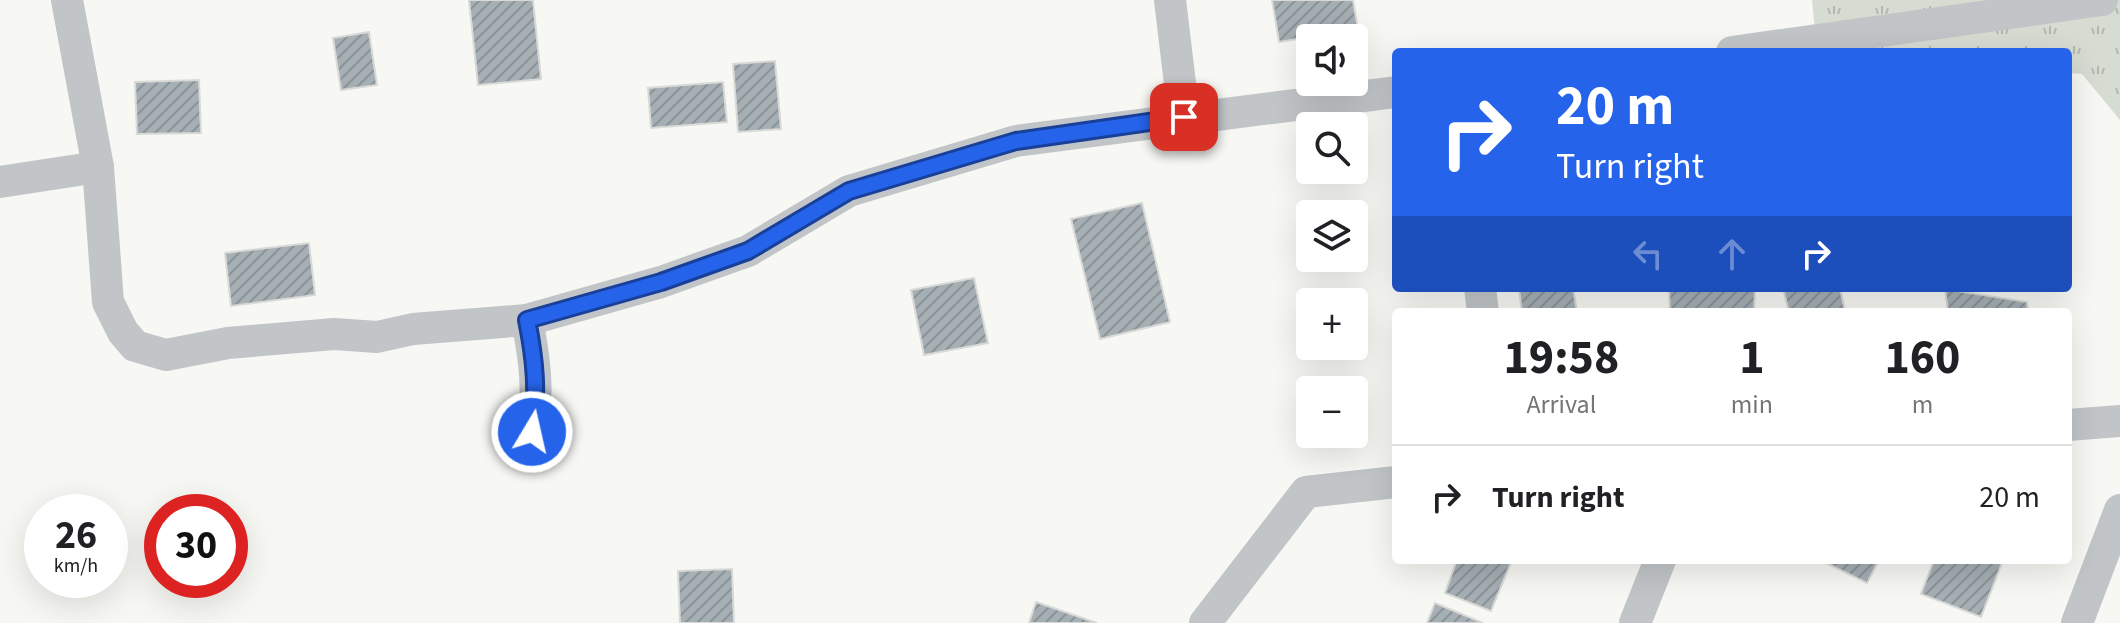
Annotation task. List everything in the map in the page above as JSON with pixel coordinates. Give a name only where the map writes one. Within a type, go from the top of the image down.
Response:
[{"type":"street","points":[[67,0],[98,167],[108,302],[123,332],[135,346],[166,355],[228,343],[334,334],[377,337],[413,329],[527,320],[661,282],[748,251],[849,191],[1016,141],[1392,92]]},
{"type":"street","points":[[1170,0],[1184,117]]},
{"type":"street","points":[[1760,48],[2102,0]]},
{"type":"street","points":[[0,182],[98,167]]},
{"type":"street","points":[[527,320],[537,362],[538,396],[532,432]]},
{"type":"street","points":[[2072,425],[2120,421]]},
{"type":"street","points":[[1205,623],[1306,492],[1392,482]]},
{"type":"street","points":[[2077,623],[2120,510]]},
{"type":"street","points":[[1635,623],[1658,564]]},
{"type":"green space","points":[[1812,0],[2120,0],[2120,120],[2082,74],[2072,73],[2072,48],[1817,48]]},
{"type":"building","points":[[469,0],[533,0],[541,79],[478,85]]},
{"type":"building","points":[[1272,0],[1353,0],[1357,24],[1296,24],[1296,39],[1279,42]]},
{"type":"building","points":[[369,32],[377,85],[341,90],[333,38]]},
{"type":"building","points":[[775,61],[781,129],[738,132],[733,64]]},
{"type":"building","points":[[199,80],[201,133],[137,134],[135,82]]},
{"type":"building","points":[[723,82],[727,122],[651,128],[648,88]]},
{"type":"building","points":[[1142,203],[1170,322],[1100,339],[1071,219]]},
{"type":"building","points":[[309,243],[315,295],[231,306],[225,253]]},
{"type":"building","points":[[974,278],[988,343],[924,355],[911,290]]},
{"type":"building","points":[[1519,292],[1574,292],[1576,308],[1521,308]]},
{"type":"building","points":[[1669,292],[1755,292],[1754,308],[1670,308]]},
{"type":"building","points":[[1784,292],[1841,292],[1844,308],[1788,308]]},
{"type":"building","points":[[1945,292],[2027,302],[2028,308],[1947,308]]},
{"type":"building","points":[[1456,564],[1510,564],[1491,611],[1445,593]]},
{"type":"building","points":[[1828,564],[1877,564],[1867,583]]},
{"type":"building","points":[[1932,564],[2001,564],[1981,617],[1921,594]]},
{"type":"building","points":[[732,569],[734,623],[680,623],[678,571]]},
{"type":"building","points":[[1036,602],[1097,623],[1029,623]]},
{"type":"building","points":[[1435,603],[1483,623],[1427,623]]},
{"type":"route","points":[[532,432],[538,396],[537,362],[527,320],[661,282],[748,251],[849,191],[1016,141],[1184,117]]}]
